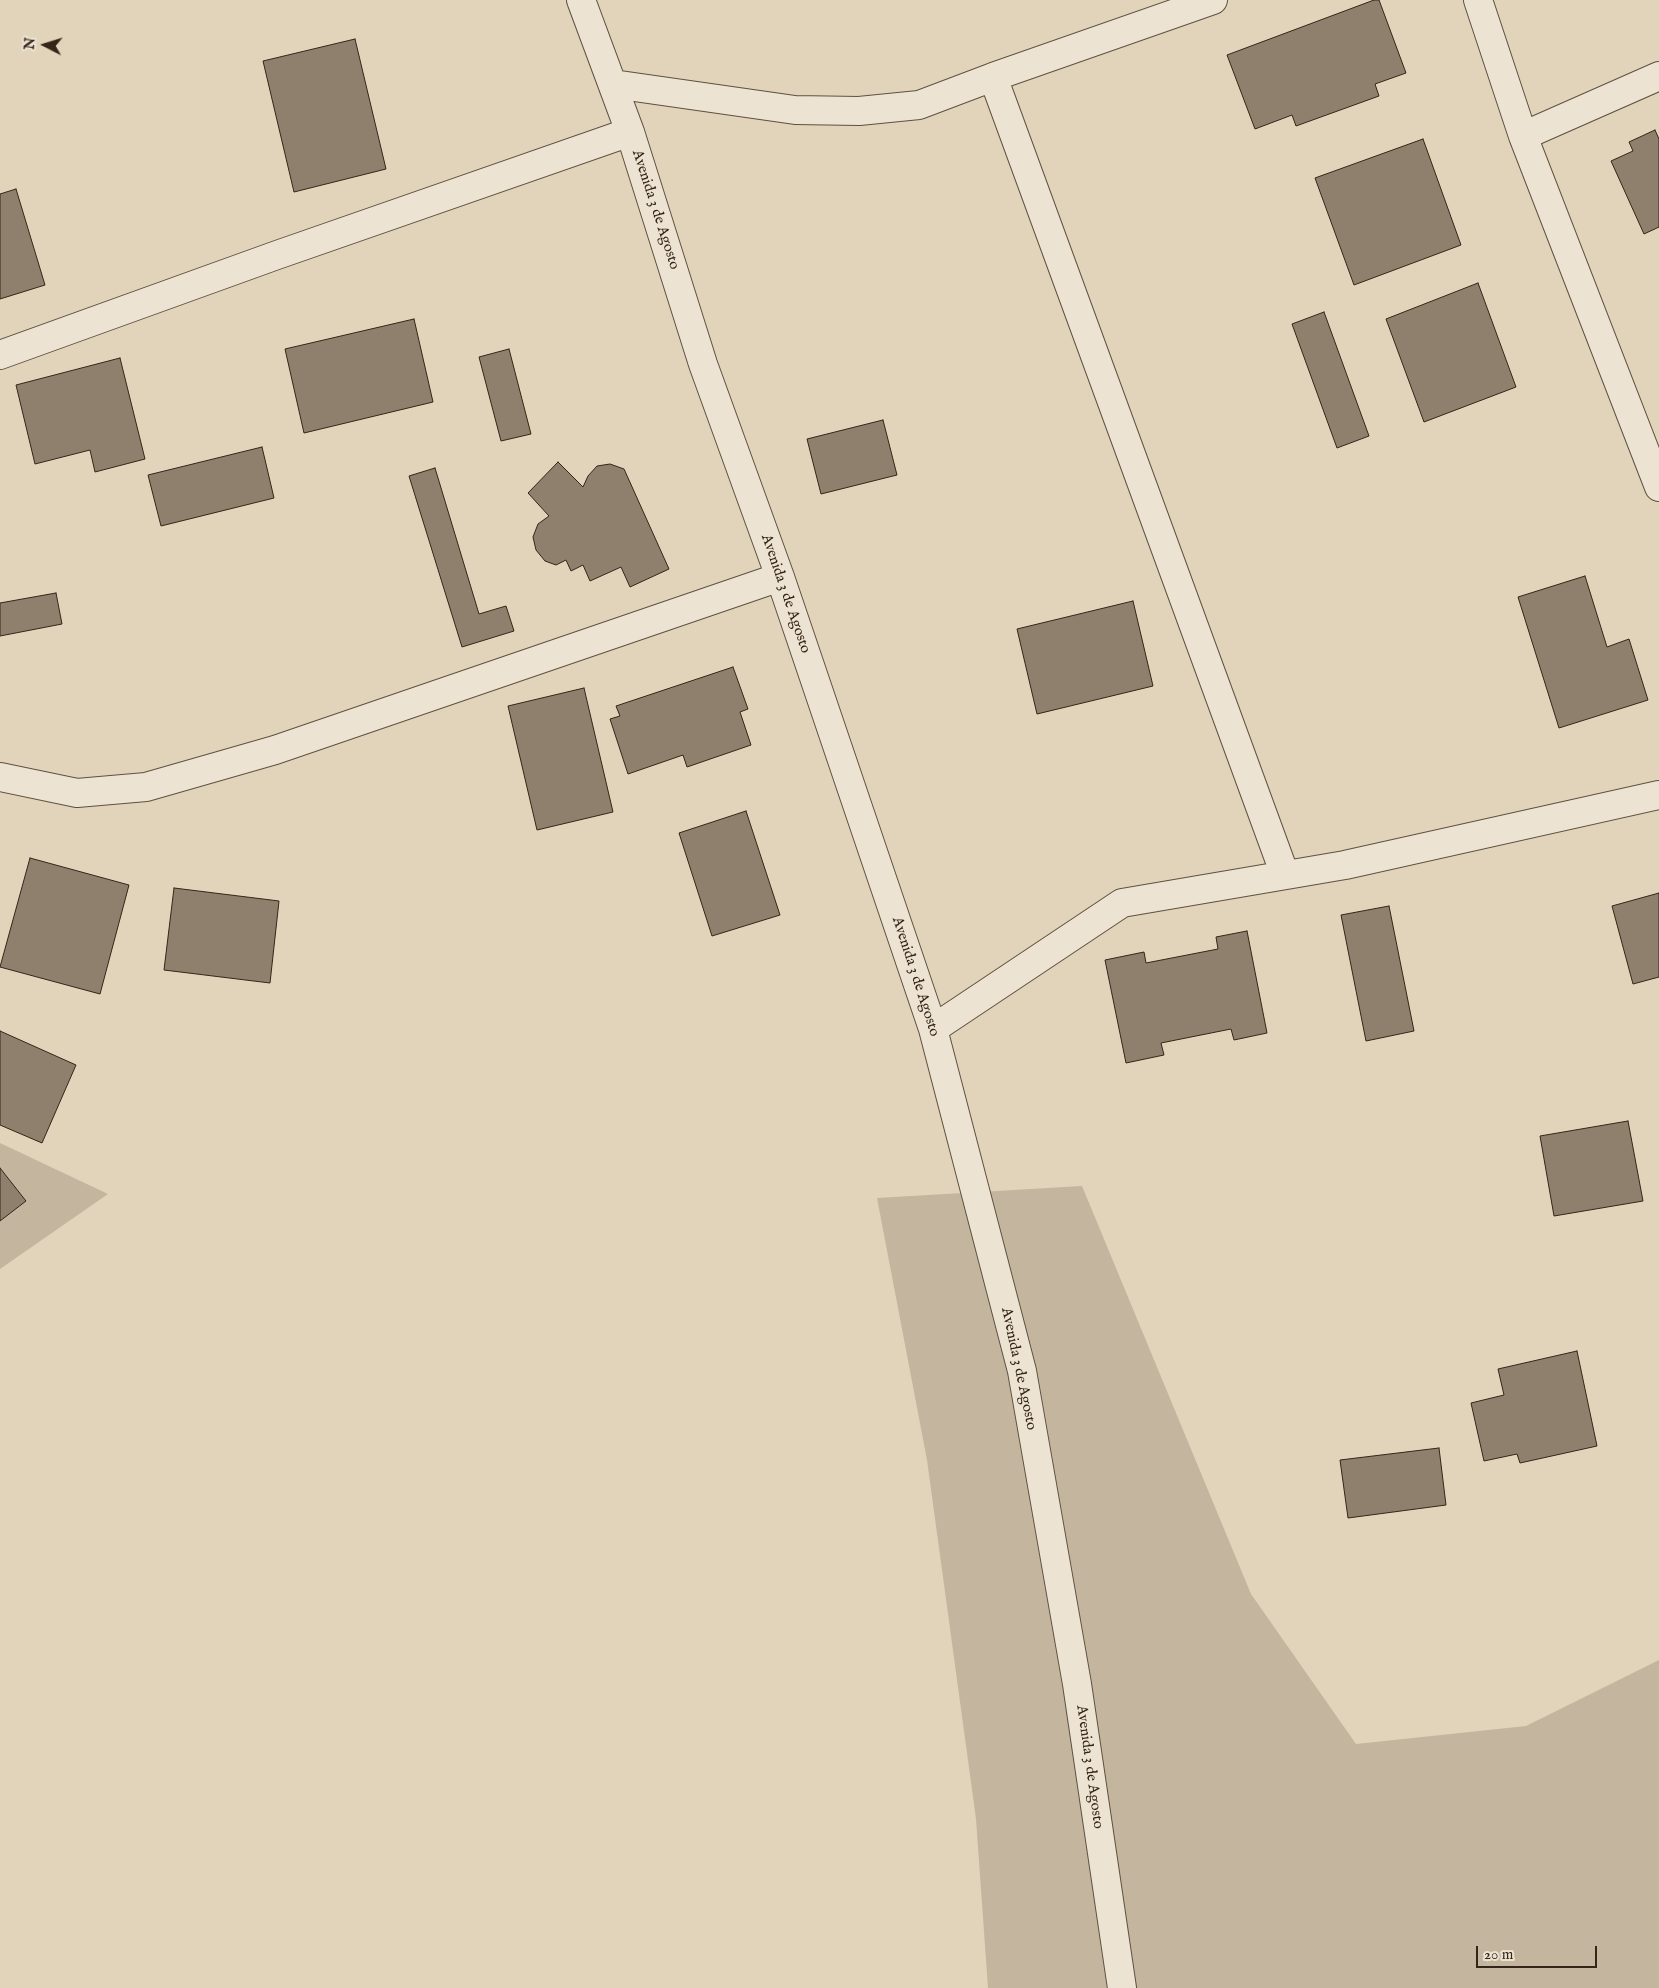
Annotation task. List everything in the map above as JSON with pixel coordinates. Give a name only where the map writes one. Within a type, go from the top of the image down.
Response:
[{"type":"street","name":"Avenida 3 de Agosto","points":[[581,0],[630,132],[703,364],[780,577],[933,1030],[1022,1371],[1077,1684],[1122,1988]]},
{"type":"street","points":[[613,84],[795,110],[859,111],[919,105],[1213,0]]},
{"type":"street","points":[[1478,0],[1523,136],[1657,477]]},
{"type":"street","points":[[1523,136],[1659,76]]},
{"type":"street","points":[[993,77],[1285,875]]},
{"type":"street","points":[[0,354],[630,132]]},
{"type":"street","points":[[0,777],[77,793],[146,787],[275,750],[780,577]]},
{"type":"street","points":[[933,1030],[1122,904],[1345,865],[1659,794]]},
{"type":"shaded area","points":[[0,1143],[108,1194],[0,1269]]},
{"type":"shaded area","points":[[1082,1186],[1251,1594],[1356,1744],[1526,1726],[1659,1660],[1659,1988],[988,1988],[976,1819],[927,1460],[877,1198]]},
{"type":"building","points":[[1374,0],[1379,0],[1406,73],[1375,84],[1379,96],[1296,126],[1292,115],[1255,129],[1227,55]]},
{"type":"building","points":[[355,39],[386,169],[294,192],[263,61]]},
{"type":"building","points":[[1655,130],[1659,139],[1659,227],[1644,234],[1611,161],[1633,151],[1629,142]]},
{"type":"building","points":[[1423,139],[1461,245],[1354,285],[1315,178]]},
{"type":"building","points":[[16,189],[45,285],[0,299],[0,194]]},
{"type":"building","points":[[1478,283],[1516,387],[1424,422],[1386,319]]},
{"type":"building","points":[[1324,312],[1369,436],[1337,448],[1292,324]]},
{"type":"building","points":[[414,319],[433,402],[304,433],[285,349]]},
{"type":"building","points":[[509,349],[531,434],[501,441],[479,357]]},
{"type":"building","points":[[120,358],[145,459],[95,472],[90,450],[35,464],[16,385]]},
{"type":"building","points":[[883,420],[897,475],[821,494],[807,439]]},
{"type":"building","points":[[262,447],[274,498],[161,526],[148,475]]},
{"type":"building","points":[[558,462],[583,487],[588,476],[597,466],[610,464],[624,469],[669,569],[630,587],[621,567],[590,581],[583,565],[571,571],[566,560],[556,565],[545,561],[536,550],[533,537],[538,524],[549,516],[528,493]]},
{"type":"building","points":[[435,468],[479,614],[506,606],[514,631],[462,647],[409,476]]},
{"type":"building","points":[[1585,576],[1607,647],[1629,639],[1648,700],[1559,728],[1518,597]]},
{"type":"building","points":[[56,593],[62,624],[0,636],[0,603]]},
{"type":"building","points":[[1133,601],[1153,686],[1037,714],[1017,629]]},
{"type":"building","points":[[733,667],[748,709],[740,712],[751,745],[687,767],[683,755],[628,774],[610,719],[620,716],[616,706]]},
{"type":"building","points":[[584,688],[613,812],[537,830],[508,706]]},
{"type":"building","points":[[746,811],[780,915],[712,936],[679,833]]},
{"type":"building","points":[[30,858],[129,885],[100,994],[0,967]]},
{"type":"building","points":[[174,888],[279,901],[270,983],[164,970]]},
{"type":"building","points":[[1659,893],[1659,977],[1633,984],[1612,906]]},
{"type":"building","points":[[1389,906],[1414,1031],[1366,1041],[1341,915]]},
{"type":"building","points":[[1247,931],[1267,1033],[1234,1040],[1231,1029],[1161,1043],[1164,1055],[1126,1063],[1105,960],[1144,952],[1146,963],[1218,949],[1216,937]]},
{"type":"building","points":[[0,1031],[76,1065],[42,1143],[0,1125]]},
{"type":"building","points":[[1628,1121],[1643,1201],[1554,1216],[1540,1136]]},
{"type":"building","points":[[0,1168],[26,1201],[0,1221]]},
{"type":"building","points":[[1577,1351],[1597,1446],[1520,1463],[1517,1454],[1484,1461],[1471,1403],[1504,1395],[1498,1369]]},
{"type":"building","points":[[1439,1448],[1446,1505],[1348,1518],[1340,1460]]}]
